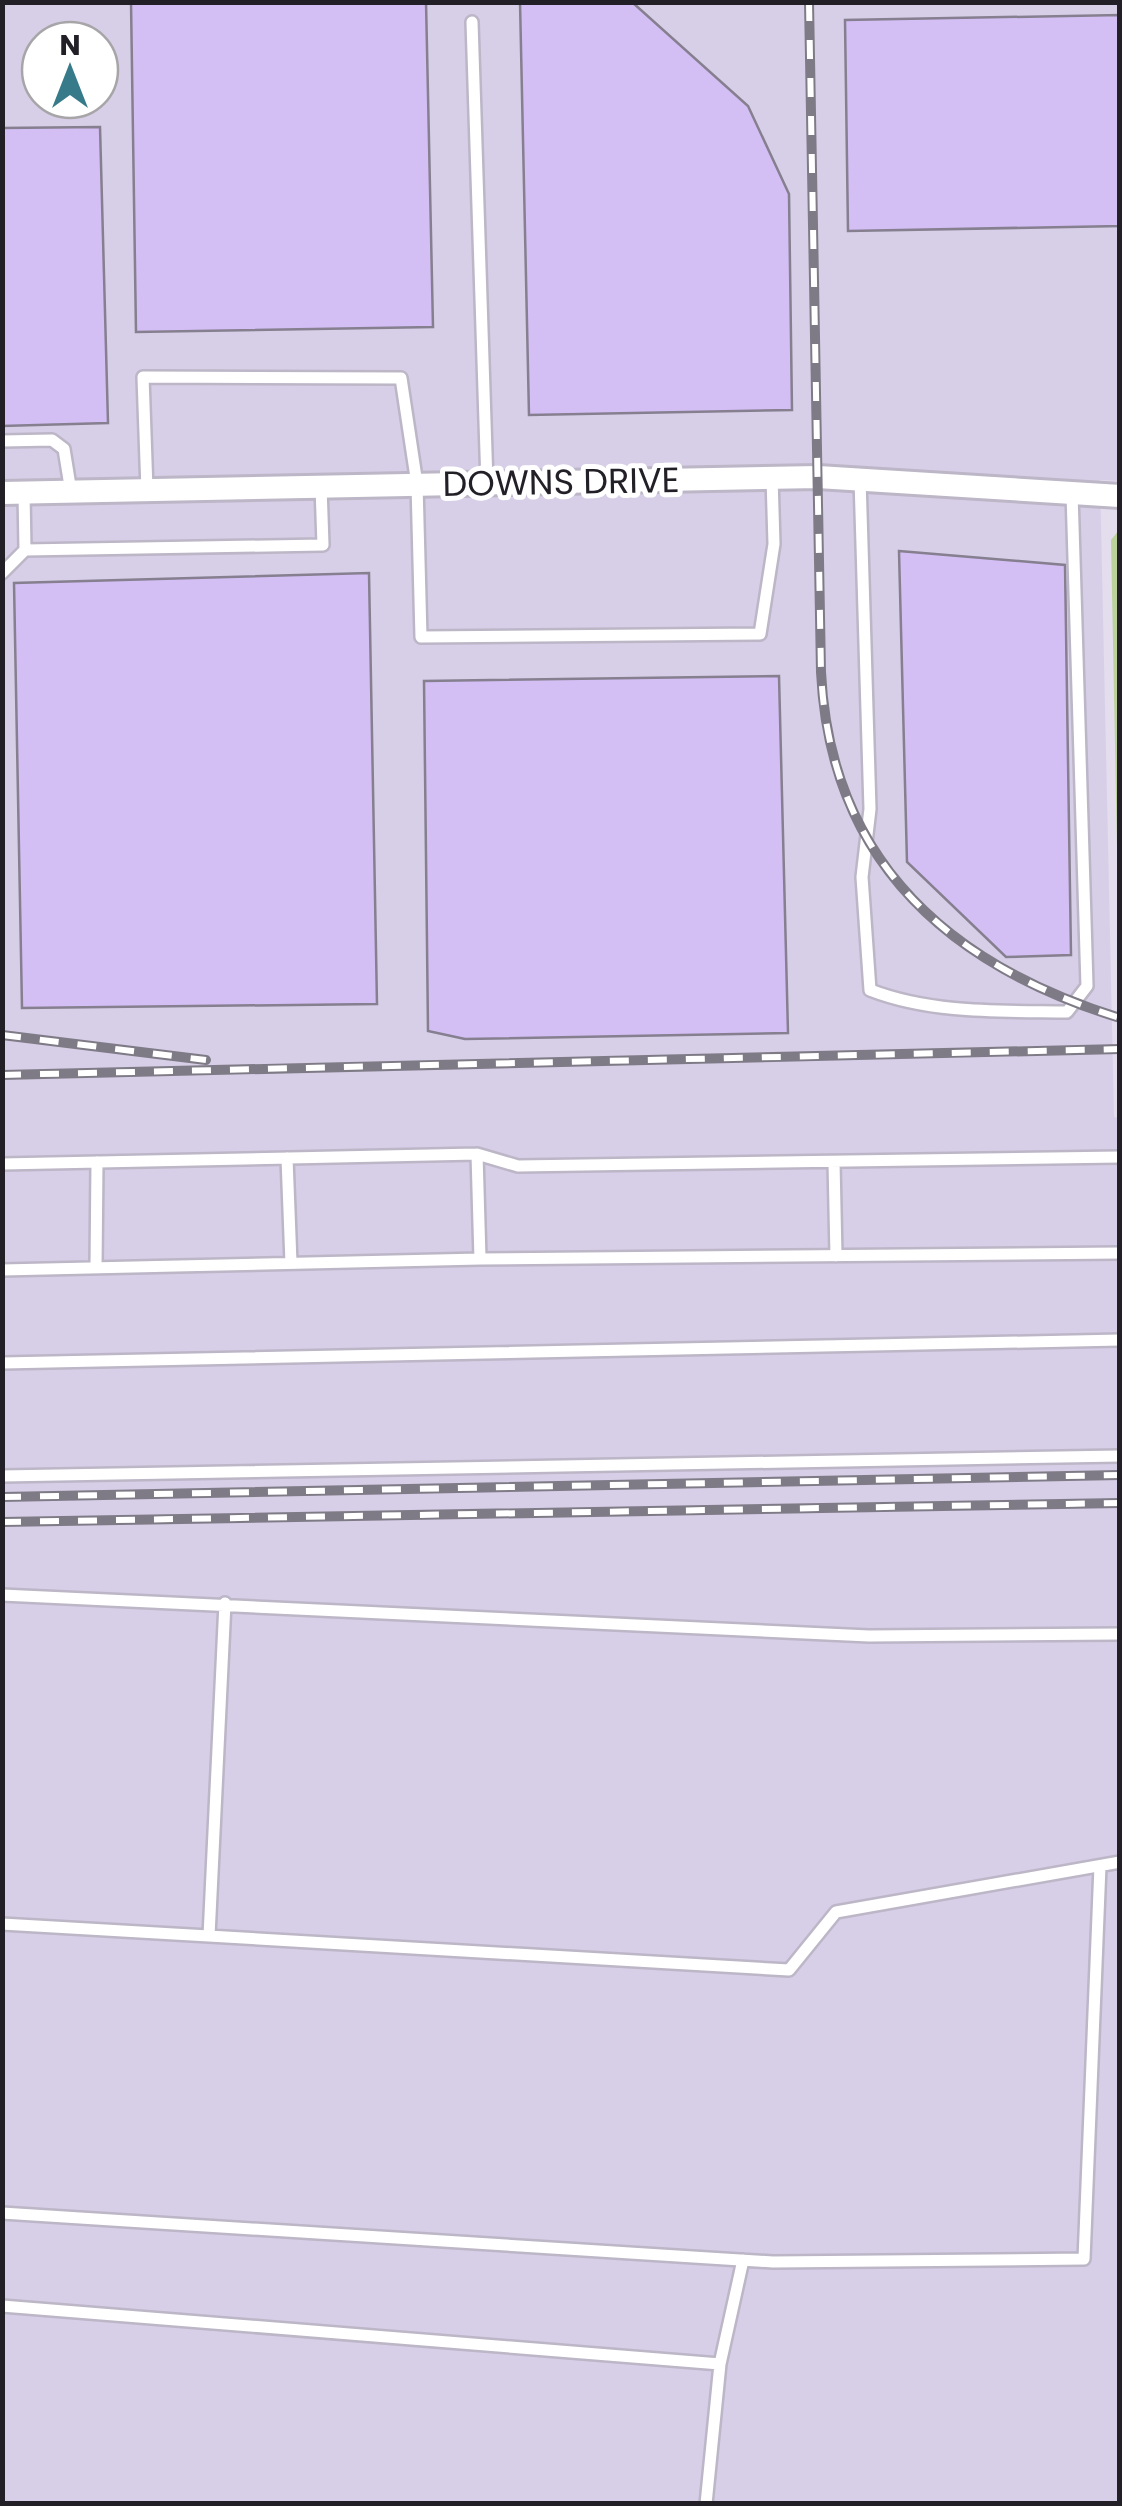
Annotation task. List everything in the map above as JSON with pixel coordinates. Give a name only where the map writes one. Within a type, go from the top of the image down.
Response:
[{"type":"street","name":"DOWNS DRIVE","points":[[13,493],[772,477],[1120,496]]},
{"type":"lane","points":[[472,22],[487,483]]},
{"type":"lane","points":[[147,490],[143,378],[401,378],[418,484],[422,637],[760,634],[774,544],[772,477]]},
{"type":"lane","points":[[2,442],[52,440],[64,449],[71,492]]},
{"type":"lane","points":[[860,479],[870,810],[862,876],[870,990],[904,1004],[1002,1011],[1067,1012],[1087,986],[1072,493]]},
{"type":"lane","points":[[2,573],[25,550],[323,545],[321,486]]},
{"type":"lane","points":[[13,493],[25,550]]},
{"type":"lane","points":[[476,1154],[480,1259]]},
{"type":"lane","points":[[2,1164],[476,1154],[518,1166],[1120,1158]]},
{"type":"lane","points":[[287,1158],[291,1263]]},
{"type":"lane","points":[[96,1268],[97,1162]]},
{"type":"lane","points":[[834,1162],[836,1256]]},
{"type":"lane","points":[[2,1270],[480,1259],[1120,1253]]},
{"type":"lane","points":[[2,1363],[1120,1340]]},
{"type":"lane","points":[[2,1476],[1120,1456]]},
{"type":"lane","points":[[2,1595],[869,1636],[1120,1634]]},
{"type":"lane","points":[[209,1936],[226,1604]]},
{"type":"lane","points":[[2,1924],[789,1970],[836,1912],[1120,1862]]},
{"type":"lane","points":[[2,2213],[743,2260],[1084,2259],[1100,1866]]},
{"type":"lane","points":[[706,2504],[720,2364],[743,2260]]},
{"type":"lane","points":[[2,2306],[720,2364]]},
{"type":"shaded area","points":[[3,3],[1119,3],[1120,481],[1100,480],[1114,1117],[1120,1118],[1119,2503],[3,2504]]},
{"type":"green space","points":[[1120,530],[1119,952],[1111,540]]},
{"type":"building","points":[[131,2],[426,2],[433,327],[136,332]]},
{"type":"building","points":[[520,2],[632,2],[748,106],[789,194],[792,410],[529,415]]},
{"type":"building","points":[[1120,15],[1120,226],[848,231],[845,20]]},
{"type":"building","points":[[100,127],[108,423],[2,426],[2,128]]},
{"type":"building","points":[[899,551],[1065,565],[1071,955],[1006,957],[907,862]]},
{"type":"building","points":[[369,573],[377,1004],[22,1008],[14,583]]},
{"type":"building","points":[[779,676],[788,1033],[465,1039],[428,1031],[424,681]]},
{"type":"railway","points":[[809,2],[821,672],[829,739],[847,798],[874,850],[909,896],[952,935],[1002,968],[1058,996],[1120,1018]]},
{"type":"railway","points":[[2,1035],[206,1060]]},
{"type":"railway","points":[[2,1075],[1120,1049]]},
{"type":"railway","points":[[2,1497],[1120,1475]]},
{"type":"railway","points":[[2,1522],[1120,1503]]}]
